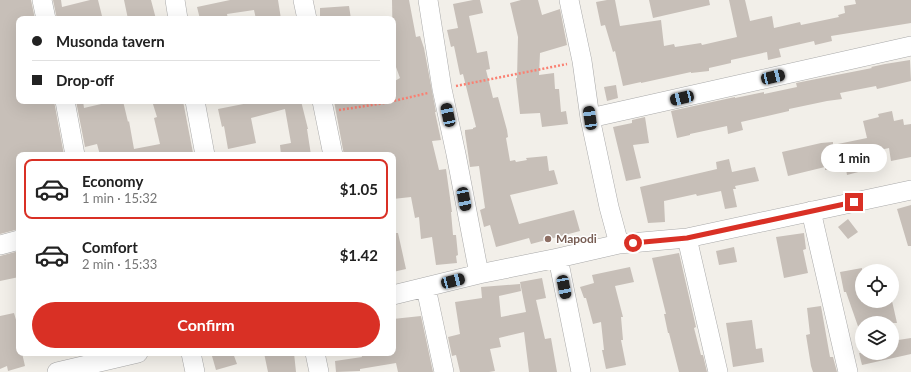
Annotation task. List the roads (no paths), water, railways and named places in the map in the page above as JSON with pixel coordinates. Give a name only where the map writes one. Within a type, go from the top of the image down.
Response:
[{"type":"street","points":[[42,0],[45,16]]},
{"type":"street","points":[[174,0],[177,16]]},
{"type":"street","points":[[303,0],[306,16]]},
{"type":"street","points":[[428,0],[442,90],[479,274]]},
{"type":"street","points":[[569,0],[582,61],[590,118],[609,207],[619,244]]},
{"type":"street","points":[[590,118],[911,46]]},
{"type":"street","points":[[65,104],[74,152]]},
{"type":"street","points":[[196,104],[204,152]]},
{"type":"street","points":[[323,104],[332,152]]},
{"type":"street","points":[[396,294],[479,274],[619,244],[687,238],[911,190]]},
{"type":"street","points":[[811,211],[848,372]]},
{"type":"street","points":[[687,238],[718,372]]},
{"type":"street","points":[[0,245],[16,241]]},
{"type":"street","points":[[558,258],[581,372]]},
{"type":"street","points":[[426,288],[444,372]]},
{"type":"street","points":[[62,372],[114,356]]},
{"type":"street","points":[[192,356],[195,372]]},
{"type":"street","points":[[316,356],[319,372]]},
{"type":"place","name":"Mapodi","points":[[548,239]]}]
